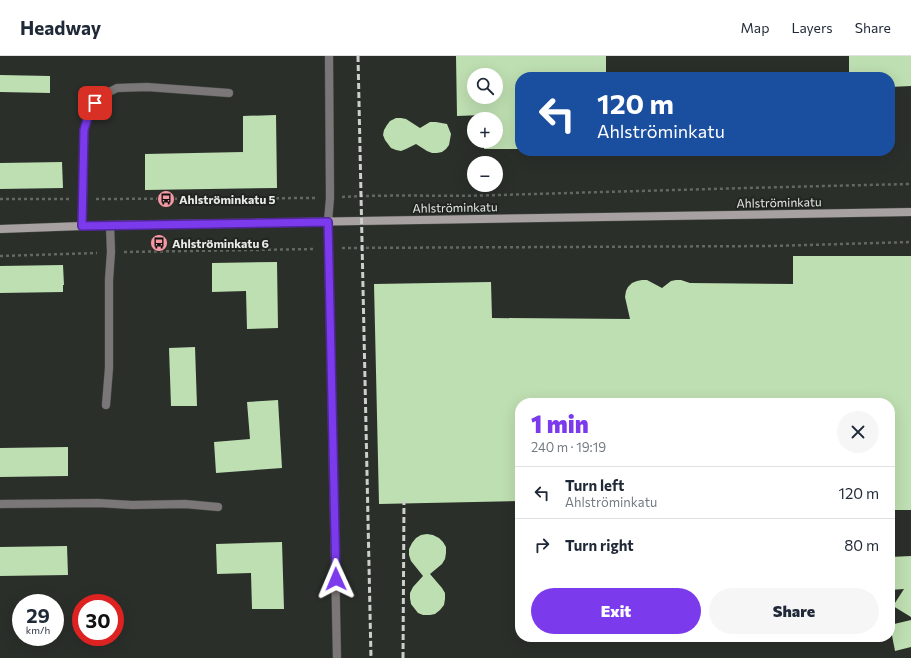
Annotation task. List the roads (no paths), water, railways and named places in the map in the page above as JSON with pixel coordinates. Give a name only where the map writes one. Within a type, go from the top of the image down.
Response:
[{"type":"street","points":[[329,56],[330,198],[328,248],[337,658]]},
{"type":"street","points":[[82,226],[84,130],[90,110],[101,96],[117,88],[147,87],[229,93]]},
{"type":"street","name":"Ahlströminkatu","points":[[0,229],[110,225],[911,212]]},
{"type":"street","points":[[106,405],[109,368],[110,225]]},
{"type":"street","points":[[0,504],[185,504],[218,507]]},
{"type":"railway","points":[[358,56],[371,658]]},
{"type":"railway","points":[[403,658],[404,500]]},
{"type":"place","name":"Ahlströminkatu 5","points":[[166,199]]},
{"type":"place","name":"Ahlströminkatu 6","points":[[159,243]]}]
